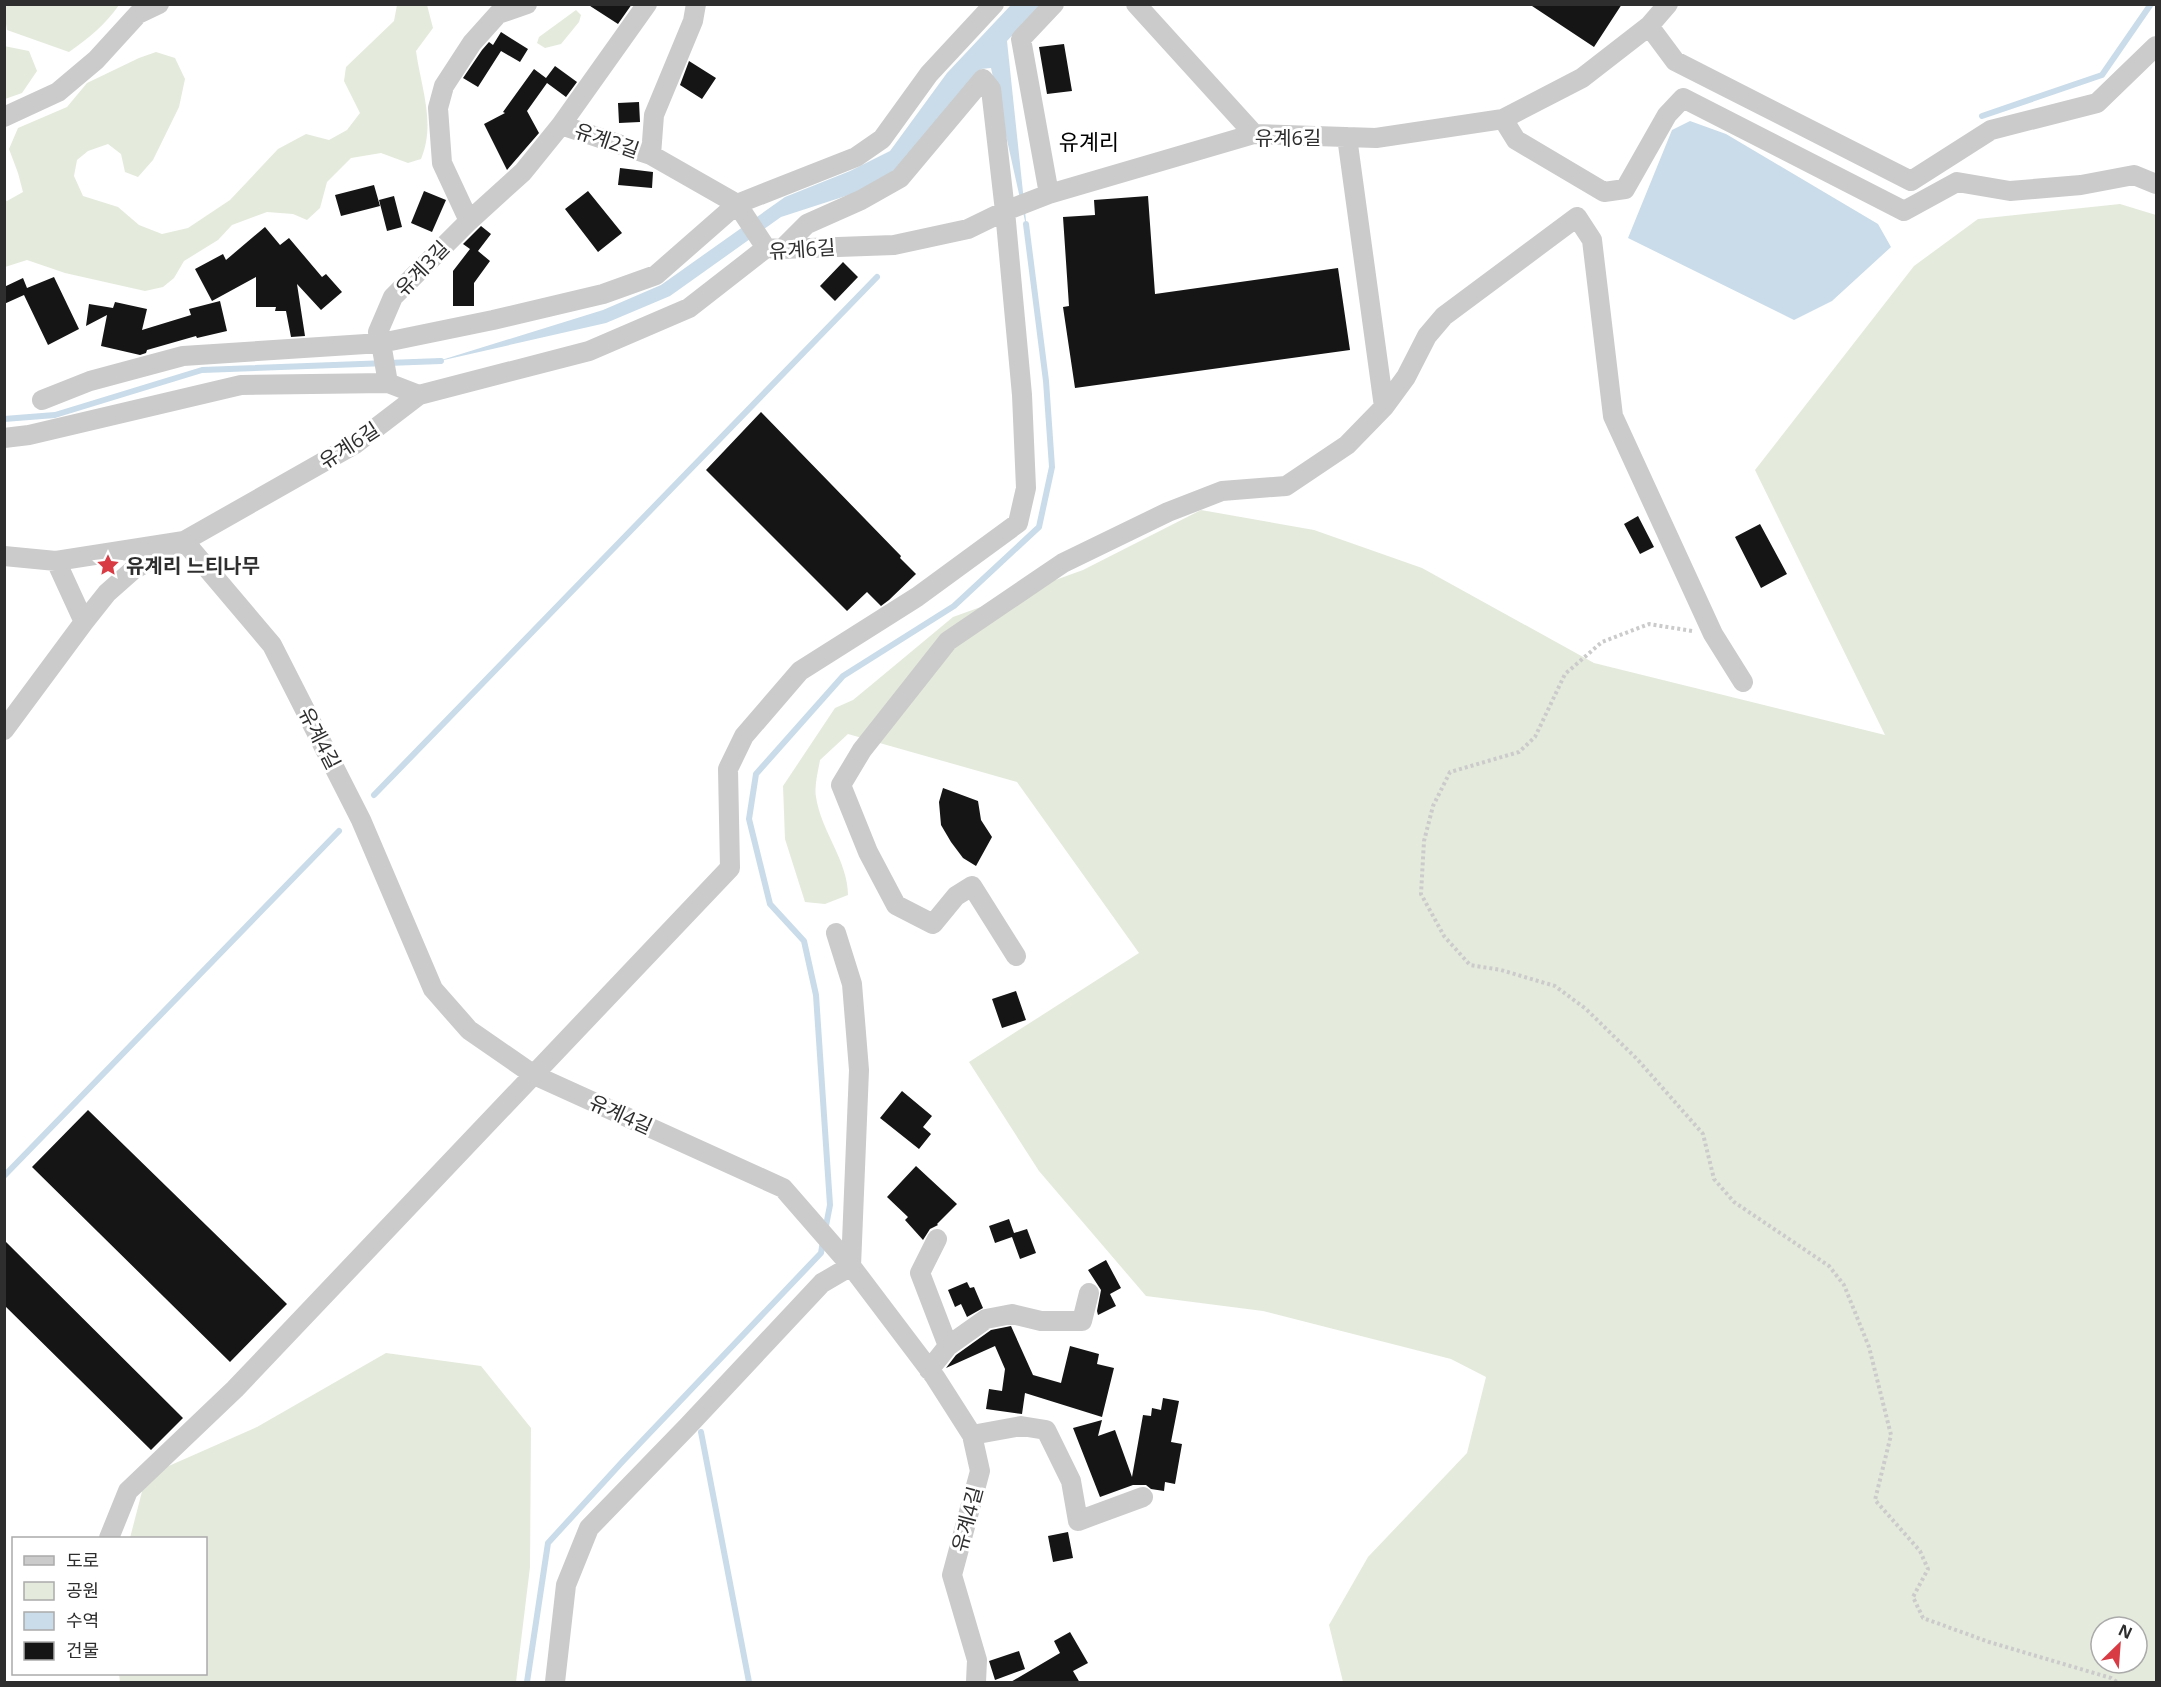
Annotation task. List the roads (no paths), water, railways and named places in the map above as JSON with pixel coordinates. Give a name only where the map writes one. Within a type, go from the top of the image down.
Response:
[{"type":"street","points":[[4,117],[58,92],[96,60],[138,14],[159,4]]},
{"type":"street","points":[[468,221],[442,163],[438,108],[444,86],[497,9],[527,4]]},
{"type":"street","name":"유계2길","points":[[647,4],[561,125],[651,155],[737,204],[774,249]]},
{"type":"street","points":[[651,155],[654,115],[693,21],[696,4]]},
{"type":"street","points":[[42,399],[90,381],[183,356],[381,343],[603,294],[656,275],[737,204],[856,157],[882,139],[929,74],[994,4]]},
{"type":"street","points":[[1049,194],[1021,39],[1054,4]]},
{"type":"street","points":[[1136,4],[1254,134]]},
{"type":"street","name":"유계6길","points":[[4,730],[107,593],[133,570],[355,444],[419,394],[589,351],[689,308],[774,249],[894,245],[968,229],[1005,211],[1049,194],[1254,134],[1376,138],[1503,119],[1582,78],[1649,26],[1668,4]]},
{"type":"street","points":[[1649,26],[1675,61],[1911,181],[1991,130],[2097,103],[2157,46]]},
{"type":"street","points":[[110,1537],[128,1491],[234,1389],[730,868],[728,769],[744,736],[800,671],[917,597],[1018,523],[1026,488],[1022,395],[991,89],[983,79],[900,178],[861,200],[807,224],[774,249]]},
{"type":"street","points":[[1503,119],[1516,140],[1604,192],[1625,189],[1667,115],[1683,98],[1904,211],[1958,182],[2010,191],[2081,185],[2134,175],[2157,184]]},
{"type":"street","name":"유계3길","points":[[388,383],[378,332],[393,297],[468,221],[523,172],[561,125]]},
{"type":"street","points":[[1347,137],[1384,407]]},
{"type":"street","points":[[1016,956],[972,886],[956,896],[933,924],[896,905],[868,852],[841,785],[862,750],[948,641],[1063,563],[1168,512],[1222,491],[1286,486],[1347,445],[1384,407],[1407,377],[1427,336],[1443,316],[1576,217],[1592,240],[1613,416],[1713,634],[1743,682]]},
{"type":"street","points":[[4,438],[29,435],[241,386],[388,383],[419,394]]},
{"type":"street","points":[[4,556],[56,561],[184,541]]},
{"type":"street","name":"유계4길","points":[[184,541],[272,645],[361,820],[434,989],[470,1030],[534,1075],[783,1188],[851,1266],[929,1370],[972,1435],[980,1471],[952,1575],[977,1660],[976,1683]]},
{"type":"street","points":[[56,561],[84,622]]},
{"type":"street","points":[[555,1683],[566,1585],[589,1528],[822,1283],[851,1266],[859,1070],[852,984],[836,933]]},
{"type":"street","points":[[937,1239],[920,1273],[948,1346]]},
{"type":"street","points":[[929,1370],[948,1346],[986,1319],[1012,1314],[1041,1321],[1082,1321],[1089,1293]]},
{"type":"street","points":[[972,1435],[1022,1426],[1046,1430],[1071,1480],[1078,1521],[1143,1497]]},
{"type":"water","points":[[1011,5],[1041,5],[1007,41],[1027,230],[991,68],[981,69],[900,167],[858,192],[781,217],[670,296],[606,323],[435,362],[603,310],[661,285],[785,197],[850,171],[890,151],[947,73]]},
{"type":"water","points":[[1690,121],[1726,134],[1878,224],[1891,247],[1832,301],[1794,320],[1628,238],[1672,130]]},
{"type":"waterway","points":[[1982,116],[2102,75],[2151,4]]},
{"type":"waterway","points":[[825,1231],[830,1205],[816,995],[804,941],[770,904],[749,819],[756,774],[843,676],[954,606],[1039,527],[1052,467],[1046,381],[1026,224]]},
{"type":"waterway","points":[[374,795],[877,277]]},
{"type":"waterway","points":[[4,419],[55,415],[202,370],[441,361]]},
{"type":"waterway","points":[[4,1176],[339,831]]},
{"type":"waterway","points":[[527,1682],[548,1543],[821,1253],[823,1241]]},
{"type":"waterway","points":[[701,1432],[749,1682]]},
{"type":"place","name":"유계리 느티나무","points":[[108,565]]},
{"type":"district","name":"유계리","points":[[1089,141]]}]
